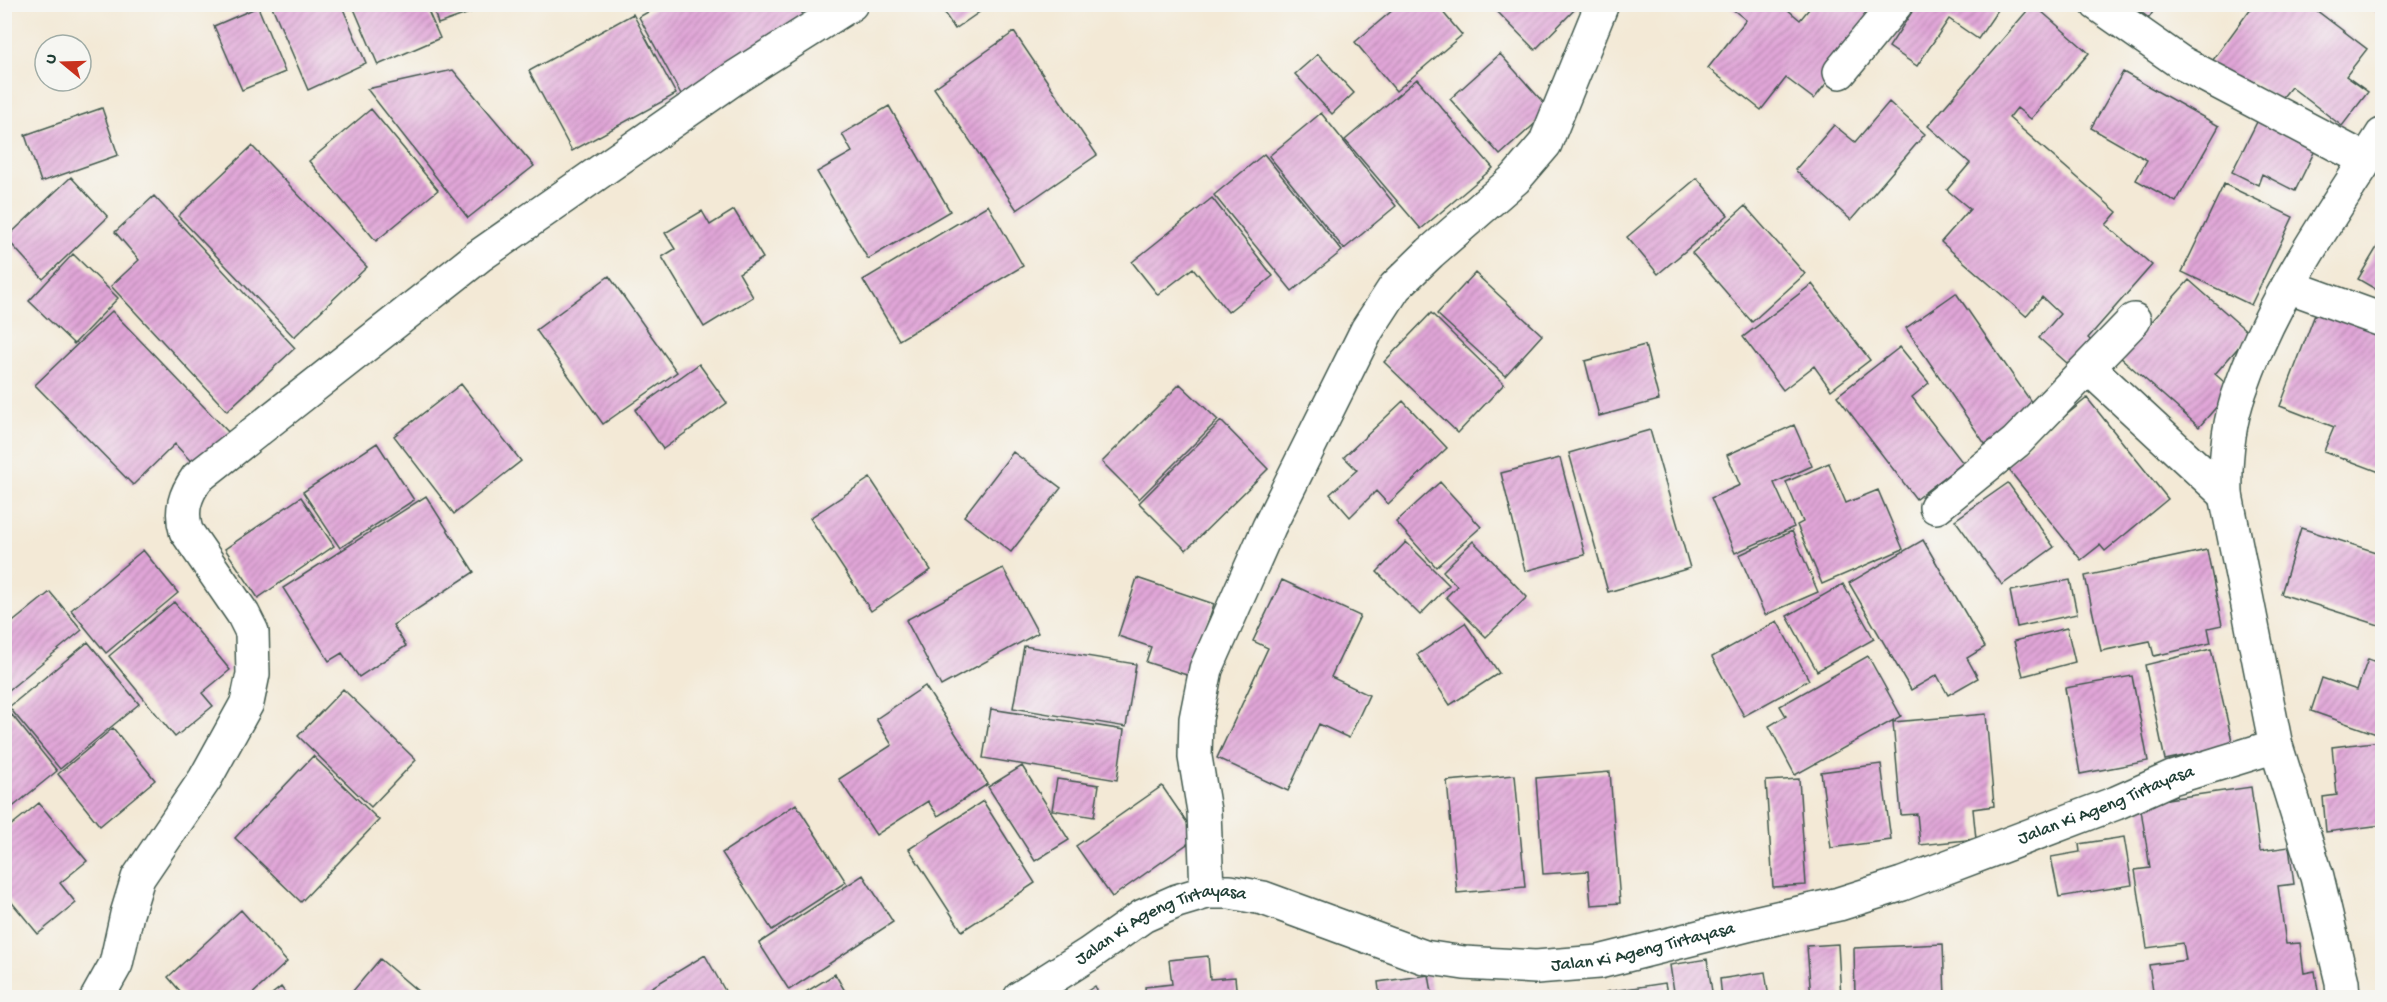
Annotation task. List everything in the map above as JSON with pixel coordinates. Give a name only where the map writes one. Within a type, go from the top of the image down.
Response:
[{"type":"street","points":[[97,998],[116,964],[138,878],[205,779],[247,703],[253,674],[252,632],[243,614],[186,531],[182,517],[183,505],[197,478],[479,256],[734,78],[851,4]]},
{"type":"street","points":[[1207,892],[1204,811],[1195,757],[1196,719],[1206,669],[1269,527],[1367,330],[1395,287],[1430,253],[1515,179],[1545,144],[1602,4]]},
{"type":"street","points":[[1840,72],[1896,4]]},
{"type":"street","points":[[2097,4],[2180,62],[2374,148],[2288,286],[2240,392],[2231,426],[2225,466],[2226,495],[2276,746],[2317,877],[2342,982],[2343,998]]},
{"type":"street","points":[[2288,286],[2382,320]]},
{"type":"street","points":[[1936,507],[2016,442],[2134,320]]},
{"type":"street","points":[[2089,368],[2226,495]]},
{"type":"street","name":"Jalan Ki Ageng Tirtayasa","points":[[1020,998],[1143,916],[1177,901],[1207,892],[1230,892],[1263,898],[1424,957],[1464,963],[1536,967],[1599,962],[1839,904],[1902,884],[2116,804],[2172,778],[2276,746]]},
{"type":"building","points":[[271,4],[341,4],[366,63],[308,90]]},
{"type":"building","points":[[352,4],[425,4],[440,38],[378,65]]},
{"type":"building","points":[[432,4],[492,4],[492,5],[438,24]]},
{"type":"building","points":[[662,4],[797,4],[808,24],[681,94],[639,17]]},
{"type":"building","points":[[938,4],[991,4],[955,29]]},
{"type":"building","points":[[1400,4],[1436,4],[1462,35],[1396,91],[1355,42]]},
{"type":"building","points":[[1490,4],[1580,4],[1535,50]]},
{"type":"building","points":[[1726,4],[1781,4],[1800,20],[1813,4],[1888,4],[1814,99],[1786,78],[1761,110],[1708,68],[1746,20]]},
{"type":"building","points":[[1917,4],[2002,4],[1978,39],[1949,19],[1917,66],[1889,47]]},
{"type":"building","points":[[2033,4],[2089,53],[2031,119],[2017,108],[2009,118],[2117,212],[2106,225],[2152,265],[2088,338],[2099,348],[2077,372],[2039,338],[2060,314],[2042,297],[2026,316],[1941,242],[1970,209],[1947,190],[1970,163],[1928,126]]},
{"type":"building","points":[[2130,4],[2158,4],[2149,18]]},
{"type":"building","points":[[2254,4],[2308,4],[2367,49],[2346,76],[2368,92],[2342,126],[2291,87],[2279,102],[2251,80],[2244,90],[2210,64]]},
{"type":"building","points":[[2365,4],[2382,4],[2382,18]]},
{"type":"building","points":[[258,7],[285,72],[242,90],[214,26]]},
{"type":"building","points":[[633,14],[676,94],[572,151],[529,71]]},
{"type":"building","points":[[1014,32],[1097,155],[1017,210],[934,88]]},
{"type":"building","points":[[1318,54],[1354,93],[1332,114],[1295,74]]},
{"type":"building","points":[[1500,54],[1550,110],[1500,155],[1450,99]]},
{"type":"building","points":[[453,70],[534,166],[468,218],[367,89]]},
{"type":"building","points":[[2123,72],[2219,126],[2176,202],[2136,180],[2147,160],[2091,128]]},
{"type":"building","points":[[1417,79],[1493,168],[1421,229],[1345,140]]},
{"type":"building","points":[[1889,102],[1925,134],[1851,220],[1795,170],[1834,125],[1855,142]]},
{"type":"building","points":[[889,106],[950,211],[868,259],[817,172],[852,152],[842,134]]},
{"type":"building","points":[[102,108],[118,155],[41,182],[25,135]]},
{"type":"building","points":[[371,109],[438,190],[376,241],[309,161]]},
{"type":"building","points":[[1321,113],[1396,206],[1344,249],[1269,156]]},
{"type":"building","points":[[2261,114],[2319,142],[2295,191],[2262,174],[2258,185],[2232,172]]},
{"type":"building","points":[[252,146],[367,267],[294,337],[178,216]]},
{"type":"building","points":[[1264,154],[1342,251],[1292,291],[1214,195]]},
{"type":"building","points":[[71,177],[108,217],[43,279],[6,238]]},
{"type":"building","points":[[1697,178],[1728,215],[1658,274],[1627,237]]},
{"type":"building","points":[[2224,184],[2293,217],[2251,305],[2182,272]]},
{"type":"building","points":[[154,196],[295,348],[227,411],[111,286],[139,260],[115,232]]},
{"type":"building","points":[[1212,198],[1273,276],[1228,312],[1193,268],[1158,295],[1132,262]]},
{"type":"building","points":[[988,205],[1023,266],[899,340],[863,280]]},
{"type":"building","points":[[1745,206],[1805,274],[1752,322],[1692,253]]},
{"type":"building","points":[[734,210],[763,258],[739,273],[753,297],[704,327],[662,257],[675,249],[665,233],[702,211],[710,225]]},
{"type":"building","points":[[2382,239],[2382,293],[2358,279]]},
{"type":"building","points":[[73,254],[118,298],[74,344],[29,301]]},
{"type":"building","points":[[1475,273],[1542,335],[1505,376],[1437,314]]},
{"type":"building","points":[[609,276],[677,372],[603,424],[536,330]]},
{"type":"building","points":[[2189,280],[2250,334],[2215,374],[2232,389],[2199,427],[2120,357]]},
{"type":"building","points":[[1812,284],[1870,360],[1831,390],[1814,366],[1783,390],[1743,337]]},
{"type":"building","points":[[1956,293],[2036,409],[1985,444],[1906,328]]},
{"type":"building","points":[[2319,304],[2382,329],[2382,473],[2324,451],[2334,427],[2280,406]]},
{"type":"building","points":[[112,311],[232,436],[198,469],[175,444],[133,485],[35,385]]},
{"type":"building","points":[[1431,313],[1504,384],[1458,433],[1384,362]]},
{"type":"building","points":[[1645,345],[1659,400],[1599,416],[1585,361]]},
{"type":"building","points":[[1900,347],[1929,383],[1912,397],[1963,463],[1916,499],[1837,396]]},
{"type":"building","points":[[699,364],[727,403],[663,449],[635,410]]},
{"type":"building","points":[[461,384],[521,461],[454,514],[394,436]]},
{"type":"building","points":[[1180,384],[1218,420],[1139,499],[1102,462]]},
{"type":"building","points":[[2087,398],[2168,499],[2105,551],[2100,545],[2081,560],[2005,465]]},
{"type":"building","points":[[1403,401],[1447,448],[1388,504],[1376,491],[1350,517],[1330,494],[1357,470],[1344,457]]},
{"type":"building","points":[[1221,421],[1268,469],[1186,550],[1139,503]]},
{"type":"building","points":[[1794,425],[1812,466],[1774,483],[1794,527],[1735,553],[1711,498],[1740,485],[1727,455]]},
{"type":"building","points":[[1650,430],[1690,568],[1608,592],[1569,453]]},
{"type":"building","points":[[377,443],[414,500],[340,548],[303,492]]},
{"type":"building","points":[[1013,452],[1061,488],[1011,552],[964,516]]},
{"type":"building","points":[[1560,458],[1585,555],[1525,571],[1501,473]]},
{"type":"building","points":[[1829,463],[1846,503],[1878,490],[1903,549],[1822,584],[1797,525],[1803,522],[1786,482]]},
{"type":"building","points":[[870,478],[931,570],[871,611],[810,518]]},
{"type":"building","points":[[1440,482],[1481,527],[1436,567],[1396,522]]},
{"type":"building","points":[[2008,483],[2054,547],[2002,585],[1955,520]]},
{"type":"building","points":[[426,496],[474,572],[393,625],[406,646],[359,677],[342,653],[329,661],[283,588]]},
{"type":"building","points":[[301,497],[334,546],[258,598],[225,549]]},
{"type":"building","points":[[2301,528],[2382,554],[2382,626],[2281,594]]},
{"type":"building","points":[[1792,531],[1818,592],[1765,615],[1739,555]]},
{"type":"building","points":[[1923,540],[1985,647],[1967,658],[1978,678],[1948,695],[1937,675],[1911,690],[1849,583]]},
{"type":"building","points":[[1473,541],[1527,597],[1486,637],[1446,597],[1457,586],[1443,571]]},
{"type":"building","points":[[1406,542],[1449,585],[1420,615],[1377,572]]},
{"type":"building","points":[[143,550],[178,593],[106,653],[71,610]]},
{"type":"building","points":[[2207,550],[2222,625],[2208,628],[2211,643],[2154,656],[2150,641],[2101,651],[2085,576]]},
{"type":"building","points":[[1003,568],[1038,633],[941,686],[906,620]]},
{"type":"building","points":[[1137,578],[1214,604],[1190,676],[1146,662],[1151,647],[1118,636]]},
{"type":"building","points":[[1282,580],[1360,616],[1331,677],[1369,695],[1349,738],[1319,724],[1288,791],[1217,758],[1268,648],[1253,641]]},
{"type":"building","points":[[2070,580],[2077,614],[2017,627],[2010,591]]},
{"type":"building","points":[[1843,584],[1874,639],[1817,671],[1787,616]]},
{"type":"building","points":[[50,592],[82,630],[4,694],[4,629]]},
{"type":"building","points":[[174,602],[230,670],[202,693],[213,706],[175,737],[109,656]]},
{"type":"building","points":[[1777,621],[1809,680],[1744,716],[1712,657]]},
{"type":"building","points":[[1465,623],[1499,673],[1450,705],[1417,655]]},
{"type":"building","points":[[2067,628],[2075,662],[2023,676],[2014,641]]},
{"type":"building","points":[[88,642],[139,704],[60,769],[9,707]]},
{"type":"building","points":[[1024,646],[1136,664],[1126,727],[1013,708]]},
{"type":"building","points":[[2211,649],[2233,745],[2165,760],[2145,665]]},
{"type":"building","points":[[1868,656],[1901,716],[1795,775],[1769,726],[1786,716],[1780,706]]},
{"type":"building","points":[[2368,659],[2382,664],[2382,736],[2311,711],[2322,678],[2357,690]]},
{"type":"building","points":[[2132,676],[2148,761],[2080,774],[2065,688]]},
{"type":"building","points":[[925,686],[988,784],[938,816],[928,801],[876,835],[839,779],[892,745],[876,719]]},
{"type":"building","points":[[343,689],[416,760],[371,807],[298,736]]},
{"type":"building","points":[[991,709],[1124,730],[1117,780],[983,758]]},
{"type":"building","points":[[1986,714],[1994,806],[1973,809],[1976,839],[1920,845],[1917,814],[1901,815],[1893,722]]},
{"type":"building","points":[[12,715],[57,771],[4,814],[4,722]]},
{"type":"building","points":[[113,728],[155,780],[100,826],[58,774]]},
{"type":"building","points":[[2382,741],[2382,825],[2326,832],[2323,797],[2337,795],[2332,747]]},
{"type":"building","points":[[313,756],[379,820],[301,902],[235,838]]},
{"type":"building","points":[[1881,764],[1891,840],[1831,848],[1821,772]]},
{"type":"building","points":[[1022,766],[1069,840],[1035,861],[988,787]]},
{"type":"building","points":[[1610,772],[1620,903],[1591,905],[1588,871],[1543,874],[1536,778]]},
{"type":"building","points":[[1515,775],[1525,887],[1457,893],[1447,781]]},
{"type":"building","points":[[1057,779],[1099,785],[1094,817],[1052,810]]},
{"type":"building","points":[[1799,779],[1806,885],[1773,887],[1766,781]]},
{"type":"building","points":[[1162,786],[1197,837],[1112,897],[1076,846]]},
{"type":"building","points":[[2251,787],[2260,851],[2289,847],[2294,884],[2278,886],[2286,944],[2300,943],[2304,973],[2315,971],[2319,998],[2154,998],[2149,965],[2186,960],[2183,943],[2147,948],[2135,870],[2150,868],[2140,803]]},
{"type":"building","points":[[983,801],[1035,883],[962,931],[909,849]]},
{"type":"building","points":[[39,803],[87,861],[60,883],[76,903],[38,934],[4,893],[4,831]]},
{"type":"building","points":[[796,804],[846,882],[772,930],[722,853]]},
{"type":"building","points":[[2124,837],[2132,885],[2059,897],[2051,857],[2080,852],[2079,844]]},
{"type":"building","points":[[863,875],[893,922],[789,990],[759,943]]},
{"type":"building","points":[[241,910],[287,962],[248,998],[186,998],[168,977]]},
{"type":"building","points":[[1838,944],[1841,998],[1811,998],[1807,946]]},
{"type":"building","points":[[1943,944],[1945,998],[1855,998],[1854,948]]},
{"type":"building","points":[[705,955],[729,998],[634,998]]},
{"type":"building","points":[[1208,956],[1210,979],[1235,977],[1237,998],[1146,998],[1145,987],[1172,984],[1169,960]]},
{"type":"building","points":[[380,959],[420,993],[417,998],[347,998]]},
{"type":"building","points":[[1707,959],[1713,998],[1675,998],[1670,965]]},
{"type":"building","points":[[1765,972],[1769,998],[1722,998],[1720,979]]},
{"type":"building","points":[[835,974],[849,998],[796,998]]},
{"type":"building","points":[[1429,975],[1433,998],[1380,998],[1378,982]]},
{"type":"building","points":[[1665,983],[1668,998],[1606,998],[1606,992]]},
{"type":"building","points":[[1095,986],[1101,998],[1077,998]]},
{"type":"building","points":[[281,987],[289,998],[267,998]]}]
